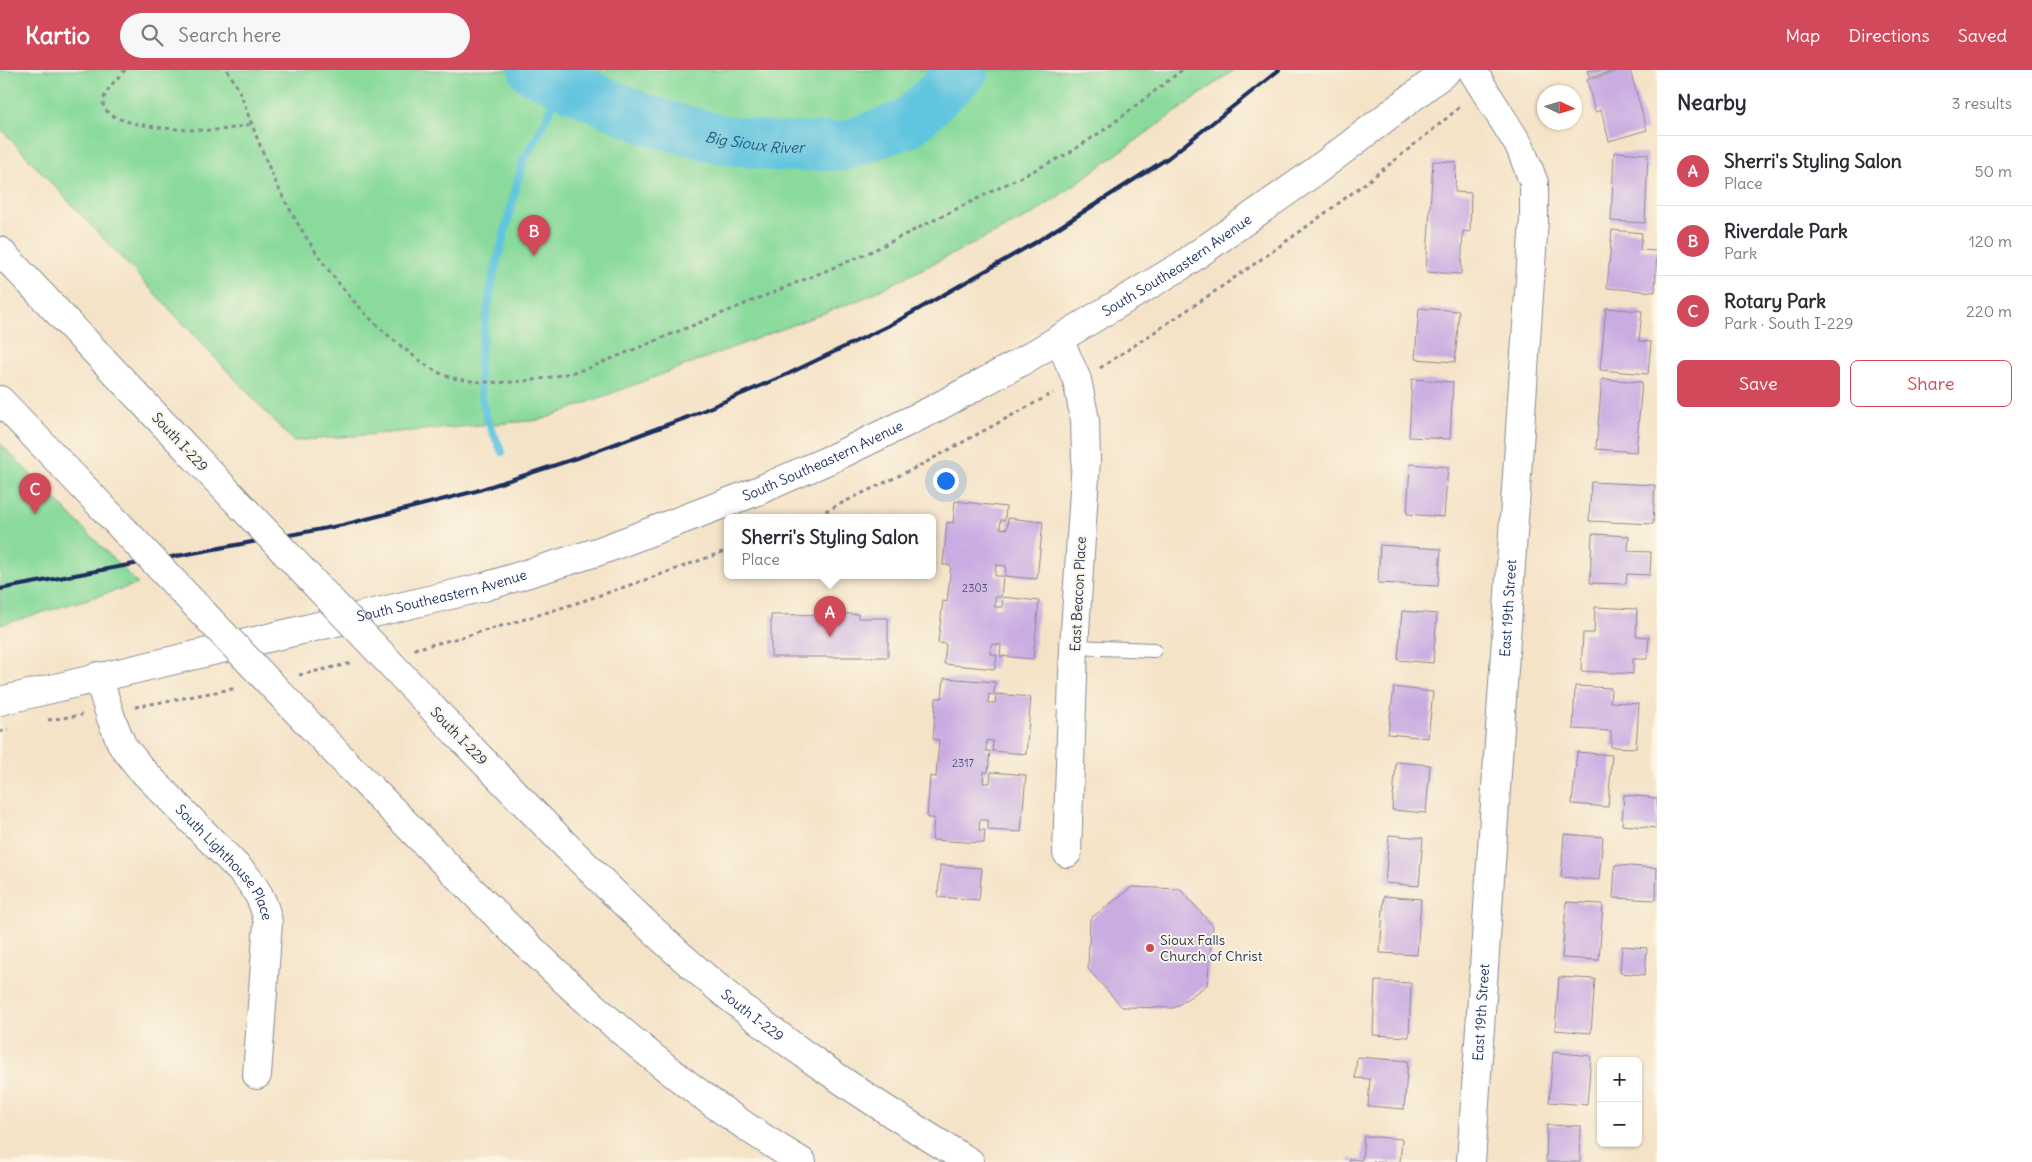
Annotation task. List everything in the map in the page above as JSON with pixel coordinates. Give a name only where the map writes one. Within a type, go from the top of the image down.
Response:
[{"type":"main road","name":"South Southeastern Avenue","points":[[0,701],[98,676],[484,587],[600,551],[755,492],[833,458],[932,410],[1059,339],[1189,260],[1313,173],[1448,70]]},
{"type":"main road","name":"East 19th Street","points":[[1471,1162],[1534,220],[1534,183],[1520,148],[1478,79]]},
{"type":"main road","name":"South I-229","points":[[0,251],[460,737],[614,892],[697,969],[740,1005],[845,1082],[970,1162]]},
{"type":"main road","name":"East Beacon Place","points":[[1059,339],[1077,380],[1085,420],[1086,460],[1074,647],[1067,853]]},
{"type":"main road","points":[[0,400],[348,765],[558,974],[661,1065],[718,1107],[802,1162]]},
{"type":"main road","name":"South Lighthouse Place","points":[[98,676],[122,746],[142,770],[250,881],[257,889],[264,904],[268,922],[257,1075]]},
{"type":"lane","points":[[1074,647],[1154,650]]},
{"type":"path","points":[[125,70],[107,91],[103,102],[105,110],[121,120],[159,127],[193,130],[220,130],[252,124]]},
{"type":"path","points":[[227,70],[239,87],[252,124],[279,187],[300,226],[330,273],[356,305],[389,337],[421,362],[440,373],[457,379],[502,383],[554,378],[589,368],[864,255],[1069,153],[1107,128],[1182,70]]},
{"type":"path","points":[[819,514],[919,466],[1101,368],[1231,281],[1408,152],[1478,79]]},
{"type":"green space","points":[[0,70],[1234,70],[1035,213],[864,298],[541,420],[293,441],[0,128]]},
{"type":"green space","points":[[0,443],[138,584],[0,625]]},
{"type":"building","points":[[1587,70],[1614,70],[1614,71],[1589,77]]},
{"type":"building","points":[[1622,70],[1630,70],[1647,130],[1609,141],[1601,110],[1595,112],[1587,80]]},
{"type":"building","points":[[1614,152],[1648,154],[1645,223],[1611,221]]},
{"type":"building","points":[[1433,161],[1456,162],[1455,192],[1471,193],[1470,232],[1463,231],[1461,274],[1426,272]]},
{"type":"building","points":[[1612,230],[1642,233],[1640,250],[1657,251],[1655,292],[1607,288]]},
{"type":"building","points":[[1419,308],[1459,311],[1455,362],[1415,359]]},
{"type":"building","points":[[1606,308],[1642,311],[1639,341],[1651,342],[1648,374],[1600,370]]},
{"type":"building","points":[[1412,379],[1453,382],[1450,439],[1409,437]]},
{"type":"building","points":[[1602,379],[1642,382],[1636,452],[1596,449]]},
{"type":"building","points":[[1410,464],[1448,467],[1444,517],[1407,514]]},
{"type":"building","points":[[1591,482],[1655,485],[1653,524],[1589,521]]},
{"type":"building","points":[[955,501],[1006,507],[1005,520],[1001,520],[1000,528],[1007,529],[1008,518],[1043,522],[1037,579],[1005,576],[1006,566],[996,565],[995,576],[1003,576],[1001,597],[995,597],[995,607],[1002,607],[1003,597],[1039,601],[1033,659],[1000,656],[1001,645],[991,644],[990,654],[997,655],[995,669],[944,664],[946,644],[938,643],[943,601],[947,602],[951,565],[943,565],[947,522],[953,523]]},
{"type":"building","points":[[1592,534],[1629,536],[1628,551],[1651,552],[1650,575],[1627,574],[1626,584],[1590,583]]},
{"type":"building","points":[[1380,545],[1441,549],[1438,586],[1378,583]]},
{"type":"building","points":[[1595,607],[1637,609],[1636,636],[1649,637],[1647,659],[1633,659],[1633,674],[1581,671],[1583,633],[1594,633]]},
{"type":"building","points":[[1402,611],[1437,614],[1433,663],[1398,660]]},
{"type":"building","points":[[858,614],[858,618],[888,618],[888,657],[771,657],[771,615]]},
{"type":"building","points":[[944,678],[995,682],[994,695],[989,694],[988,703],[995,703],[996,694],[1031,697],[1026,754],[992,751],[993,741],[987,740],[986,751],[990,751],[988,772],[984,772],[983,783],[990,783],[991,772],[1026,775],[1021,832],[988,830],[988,820],[980,820],[979,830],[985,830],[984,843],[932,840],[934,818],[927,818],[930,776],[936,777],[939,740],[933,739],[936,698],[942,698]]},
{"type":"building","points":[[1575,686],[1611,688],[1610,702],[1639,704],[1636,748],[1611,747],[1611,731],[1573,729]]},
{"type":"building","points":[[1394,687],[1433,692],[1428,738],[1388,734]]},
{"type":"building","points":[[1577,752],[1612,755],[1608,807],[1572,804]]},
{"type":"building","points":[[1396,762],[1430,765],[1426,813],[1392,810]]},
{"type":"building","points":[[1624,795],[1657,798],[1657,828],[1622,825]]},
{"type":"building","points":[[1564,834],[1603,837],[1599,880],[1561,877]]},
{"type":"building","points":[[1389,835],[1423,838],[1419,886],[1385,883]]},
{"type":"building","points":[[940,865],[982,868],[979,900],[938,897]]},
{"type":"building","points":[[1615,865],[1657,868],[1656,900],[1613,898]]},
{"type":"building","name":"Sioux Falls Church of Christ","points":[[1132,887],[1180,889],[1213,926],[1207,985],[1174,1008],[1122,1007],[1088,969],[1090,919]]},
{"type":"building","points":[[1384,896],[1421,899],[1417,955],[1380,953]]},
{"type":"building","points":[[1566,902],[1603,904],[1599,960],[1562,958]]},
{"type":"building","points":[[1622,946],[1647,948],[1645,975],[1620,973]]},
{"type":"building","points":[[1559,977],[1595,979],[1591,1033],[1555,1030]]},
{"type":"building","points":[[1375,981],[1411,983],[1409,1037],[1373,1035]]},
{"type":"building","points":[[1553,1052],[1591,1056],[1587,1105],[1549,1102]]},
{"type":"building","points":[[1357,1057],[1408,1061],[1404,1109],[1368,1106],[1370,1079],[1355,1078]]},
{"type":"building","points":[[1547,1125],[1581,1126],[1580,1162],[1546,1162]]},
{"type":"building","points":[[1364,1136],[1402,1139],[1400,1162],[1349,1162],[1349,1159],[1362,1160]]},
{"type":"waterway","name":"Big Sioux River","points":[[533,70],[647,120],[715,138],[777,147],[845,146],[908,123],[964,70]]},
{"type":"waterway","points":[[502,452],[487,420],[481,393],[479,363],[492,282],[523,160],[534,143],[563,83]]},
{"type":"railway","points":[[0,589],[343,525],[476,491],[580,457],[688,417],[788,374],[894,323],[1036,242],[1168,158],[1279,70]]},
{"type":"place","name":"Riverdale Park","points":[[534,256]]},
{"type":"place","name":"Rotary Park","points":[[35,514]]},
{"type":"place","name":"Sherri's Styling Salon","points":[[830,637]]},
{"type":"place","name":"Sioux Falls Church of Christ","points":[[1150,948]]}]
